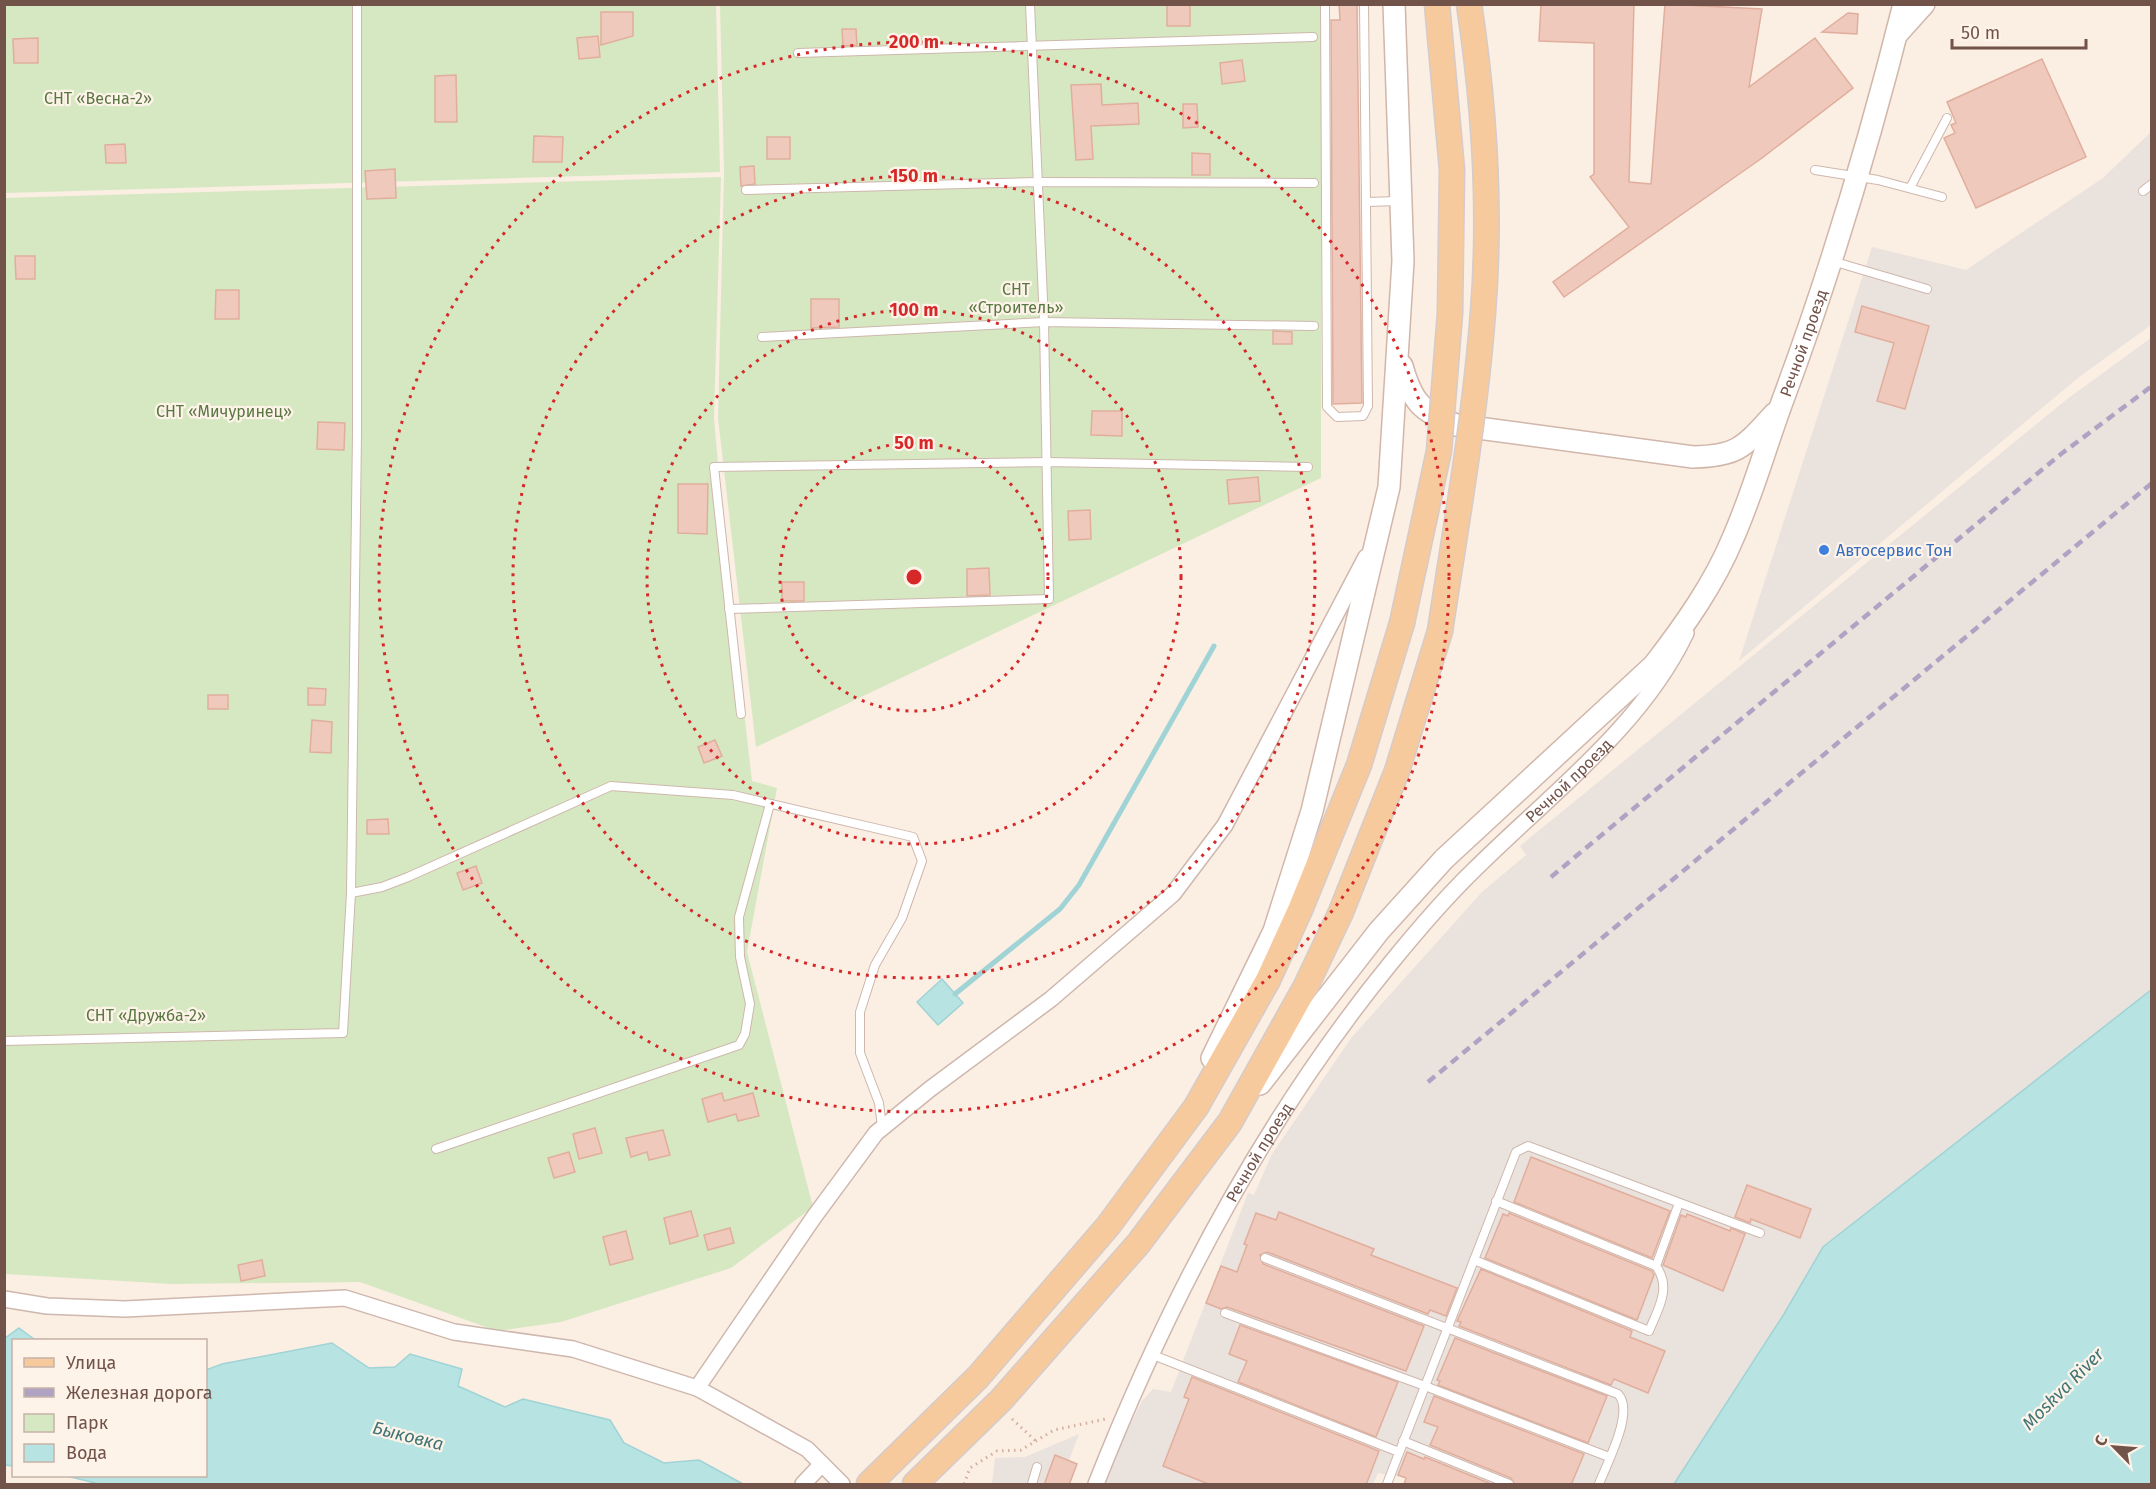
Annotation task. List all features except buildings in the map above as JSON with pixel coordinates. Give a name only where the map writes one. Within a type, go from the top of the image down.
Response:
[{"type":"main road","points":[[869,1485],[978,1377],[1108,1226],[1196,1107],[1268,980],[1300,910],[1359,765],[1402,623],[1439,451],[1450,313],[1452,170],[1437,4]]},
{"type":"main road","points":[[1230,1122],[1306,986],[1341,912],[1397,771],[1440,631],[1468,450],[1483,310],[1485,168],[1477,55],[1469,4]]},
{"type":"main road","points":[[1888,4],[1896,34]]},
{"type":"main road","name":"Речной проезд","points":[[1710,583],[1733,538],[1831,260],[1904,4]]},
{"type":"main road","points":[[1896,34],[1924,4]]},
{"type":"main road","points":[[1176,1134],[1274,931],[1312,812],[1389,487],[1403,261],[1393,5]]},
{"type":"main road","points":[[1397,350],[1408,389],[1429,414],[1456,425],[1693,456],[1721,456],[1746,445],[1780,407]]},
{"type":"main road","points":[[915,1485],[1004,1408],[1138,1244],[1379,931],[1444,859],[1654,665],[1679,633],[1710,583]]},
{"type":"street","points":[[698,1388],[814,1216],[882,1128],[930,1089],[1051,999],[1110,951],[1173,894],[1225,825],[1377,535]]},
{"type":"street","name":"Речной проезд","points":[[1096,1485],[1211,1231],[1265,1138],[1306,1075],[1390,964],[1465,880],[1565,785],[1644,702],[1672,664],[1710,583]]},
{"type":"street","points":[[4,1299],[47,1306],[125,1309],[345,1298],[454,1332],[573,1348],[698,1388],[805,1448],[842,1485]]},
{"type":"street","points":[[803,1485],[822,1464]]},
{"type":"lane","points":[[4,1041],[343,1033],[351,892],[357,434],[357,4]]},
{"type":"lane","points":[[729,609],[1049,599],[1044,322],[1030,4]]},
{"type":"lane","points":[[1325,4],[1327,407],[1337,417],[1363,416],[1368,406],[1364,4]]},
{"type":"lane","points":[[798,53],[1313,37]]},
{"type":"lane","points":[[1910,188],[1947,118]]},
{"type":"lane","points":[[1815,170],[1910,188],[1942,197]]},
{"type":"lane","points":[[746,190],[1037,182],[1314,183]]},
{"type":"lane","points":[[2144,191],[2151,183]]},
{"type":"lane","points":[[1367,202],[1401,201]]},
{"type":"lane","points":[[1831,260],[1927,289]]},
{"type":"lane","points":[[762,337],[1044,322],[1314,326]]},
{"type":"lane","points":[[741,714],[714,467],[1047,462],[1308,467]]},
{"type":"lane","points":[[351,892],[382,887],[408,877],[611,786],[733,795],[912,837],[922,861],[902,918],[875,965],[860,1012],[860,1053],[879,1103],[882,1128]]},
{"type":"lane","points":[[436,1149],[739,1046],[745,1034],[750,1004],[740,957],[739,917],[770,804]]},
{"type":"lane","points":[[1387,1485],[1516,1152],[1528,1146],[1760,1233]]},
{"type":"lane","points":[[1474,1260],[1649,1331],[1665,1291],[1662,1275],[1656,1266],[1496,1202]]},
{"type":"lane","points":[[1656,1266],[1679,1203]]},
{"type":"lane","points":[[1265,1258],[1618,1394],[1624,1400],[1625,1414],[1599,1485]]},
{"type":"lane","points":[[1225,1313],[1425,1386],[1609,1458]]},
{"type":"lane","points":[[1153,1355],[1399,1452]]},
{"type":"lane","points":[[1403,1441],[1509,1485]]},
{"type":"lane","points":[[1032,1485],[1037,1467]]},
{"type":"path","points":[[1004,1408],[1037,1442]]},
{"type":"path","points":[[964,1485],[970,1468],[997,1451],[1021,1450],[1054,1430],[1080,1422],[1125,1417]]},
{"type":"shaded area","points":[[2151,132],[2151,325],[2079,377],[1739,661],[1872,247],[1966,270],[2103,178]]},
{"type":"shaded area","points":[[2151,338],[2151,990],[1823,1247],[1784,1314],[1674,1484],[1404,1484],[1406,1478],[1378,1473],[1373,1484],[1106,1484],[1125,1435],[1142,1401],[1153,1389],[1171,1392],[1248,1193],[1254,1195],[1272,1154],[1352,1037],[1482,892],[1526,855],[1520,846],[2066,400]]},
{"type":"shaded area","points":[[1079,1434],[1069,1460],[1077,1464],[1069,1484],[992,1484],[995,1458],[1025,1457]]},
{"type":"green space","name":"СНТ «Весна-2»","points":[[4,5],[716,5],[720,172],[5,193]]},
{"type":"green space","name":"СНТ «Строитель»","points":[[720,5],[1321,5],[1321,478],[756,747],[718,418],[724,173]]},
{"type":"green space","points":[[721,177],[714,419],[729,582],[752,781],[777,788],[747,952],[813,1207],[731,1268],[561,1322],[497,1331],[360,1282],[172,1284],[5,1274],[4,198]]},
{"type":"water","points":[[942,979],[963,1003],[938,1025],[917,1002]]},
{"type":"water","name":"Moskva River","points":[[2151,990],[2151,1484],[1674,1484],[1784,1314],[1823,1247]]},
{"type":"water","points":[[19,1328],[34,1339],[12,1339],[12,1466],[5,1465],[4,1339]]},
{"type":"water","name":"Быковка","points":[[332,1343],[369,1368],[395,1367],[410,1354],[462,1369],[458,1386],[505,1407],[523,1399],[610,1420],[624,1443],[664,1463],[699,1460],[743,1484],[99,1484],[71,1477],[207,1477],[207,1370],[222,1364]]},
{"type":"waterway","points":[[955,994],[1060,909],[1079,885],[1214,646]]},
{"type":"railway","points":[[1551,877],[2061,454],[2152,386]]},
{"type":"railway","points":[[1428,1082],[2152,483]]},
{"type":"place","name":"Автосервис Тон","points":[[1824,550]]},
{"type":"park label","name":"СНТ «Мичуринец»","points":[[224,411]]},
{"type":"park label","name":"СНТ «Дружба-2»","points":[[146,1015]]}]
